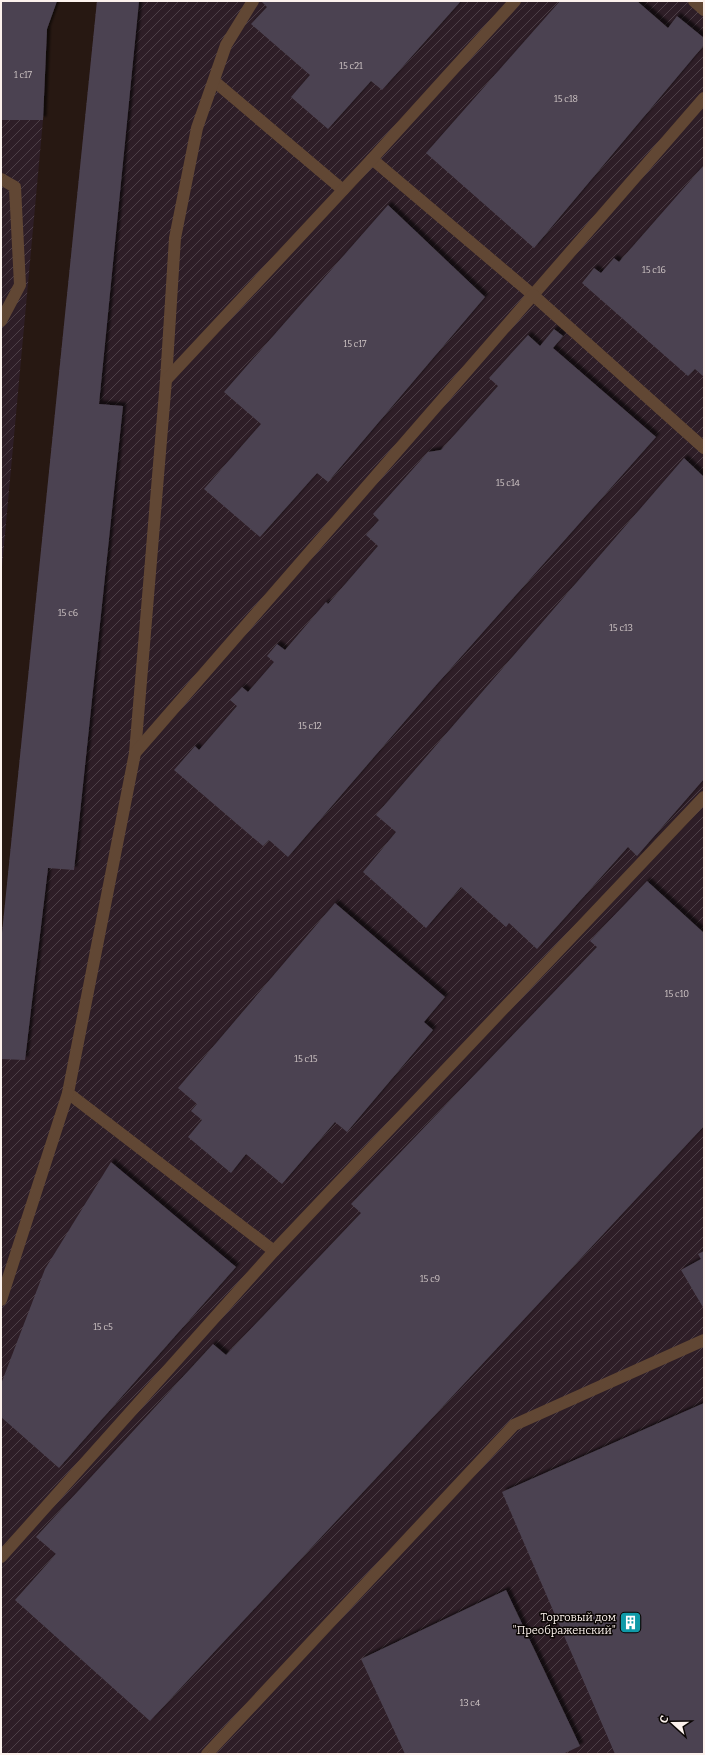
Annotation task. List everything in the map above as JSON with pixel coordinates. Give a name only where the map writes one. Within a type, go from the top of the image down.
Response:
[{"type":"lane","points":[[1,1300],[68,1093],[135,753],[166,380],[175,238],[197,128],[226,45],[253,1]]},
{"type":"lane","points":[[166,380],[372,159],[515,1]]},
{"type":"lane","points":[[694,1],[704,10]]},
{"type":"lane","points":[[214,81],[343,190]]},
{"type":"lane","points":[[135,753],[704,98]]},
{"type":"lane","points":[[372,159],[533,294],[704,448]]},
{"type":"lane","points":[[1,179],[15,186],[20,285],[1,321]]},
{"type":"lane","points":[[1,1557],[274,1251],[704,797]]},
{"type":"lane","points":[[68,1093],[274,1251]]},
{"type":"lane","points":[[207,1754],[514,1425],[704,1340]]},
{"type":"shaded area","points":[[1,1],[57,1],[47,29],[43,120],[1,578]]},
{"type":"shaded area","points":[[97,1],[704,1],[704,1754],[1,1754],[1,943]]},
{"type":"building","points":[[1,1],[57,1],[47,29],[43,120],[1,120]]},
{"type":"building","points":[[97,1],[139,1],[99,404],[123,406],[74,870],[48,868],[25,1060],[1,1059],[1,943]]},
{"type":"building","points":[[261,1],[461,1],[382,90],[371,81],[328,129],[291,97],[310,75],[251,24],[267,7]]},
{"type":"building","points":[[560,1],[637,1],[668,28],[677,16],[704,38],[704,45],[534,248],[426,153]]},
{"type":"building","points":[[704,165],[704,377],[695,369],[688,376],[582,283],[594,268],[601,273],[614,258],[619,262]]},
{"type":"building","points":[[388,205],[485,297],[328,482],[317,473],[260,537],[204,489],[261,424],[224,392]]},
{"type":"building","points":[[554,329],[563,336],[553,348],[656,437],[430,692],[288,857],[269,840],[263,846],[174,770],[195,746],[199,750],[237,706],[230,700],[242,687],[248,692],[274,662],[267,656],[277,644],[285,650],[326,602],[328,604],[378,546],[366,535],[379,520],[373,514],[428,452],[441,450],[498,386],[489,378],[528,335],[540,346]]},
{"type":"building","points":[[684,458],[704,477],[704,779],[637,856],[628,847],[537,949],[509,923],[506,927],[461,887],[426,928],[363,872],[396,832],[376,815]]},
{"type":"building","points":[[647,881],[704,933],[704,1126],[150,1721],[15,1600],[56,1554],[36,1537],[213,1344],[226,1355],[361,1213],[351,1204],[597,947],[590,941]]},
{"type":"building","points":[[335,903],[445,997],[424,1022],[433,1030],[347,1132],[335,1122],[282,1184],[246,1154],[231,1173],[188,1137],[202,1120],[191,1111],[197,1104],[178,1088]]},
{"type":"building","points":[[111,1162],[236,1267],[59,1468],[1,1417],[1,1384],[45,1269]]},
{"type":"building","points":[[704,1251],[704,1309],[681,1270],[701,1259],[698,1254]]},
{"type":"building","name":"Торговый дом \"Преображенский\"","points":[[704,1403],[704,1754],[615,1754],[502,1492]]},
{"type":"building","points":[[506,1590],[580,1746],[563,1754],[405,1754],[361,1659]]},
{"type":"place","name":"Торговый дом \"Преображенский\"","points":[[631,1623]]}]
